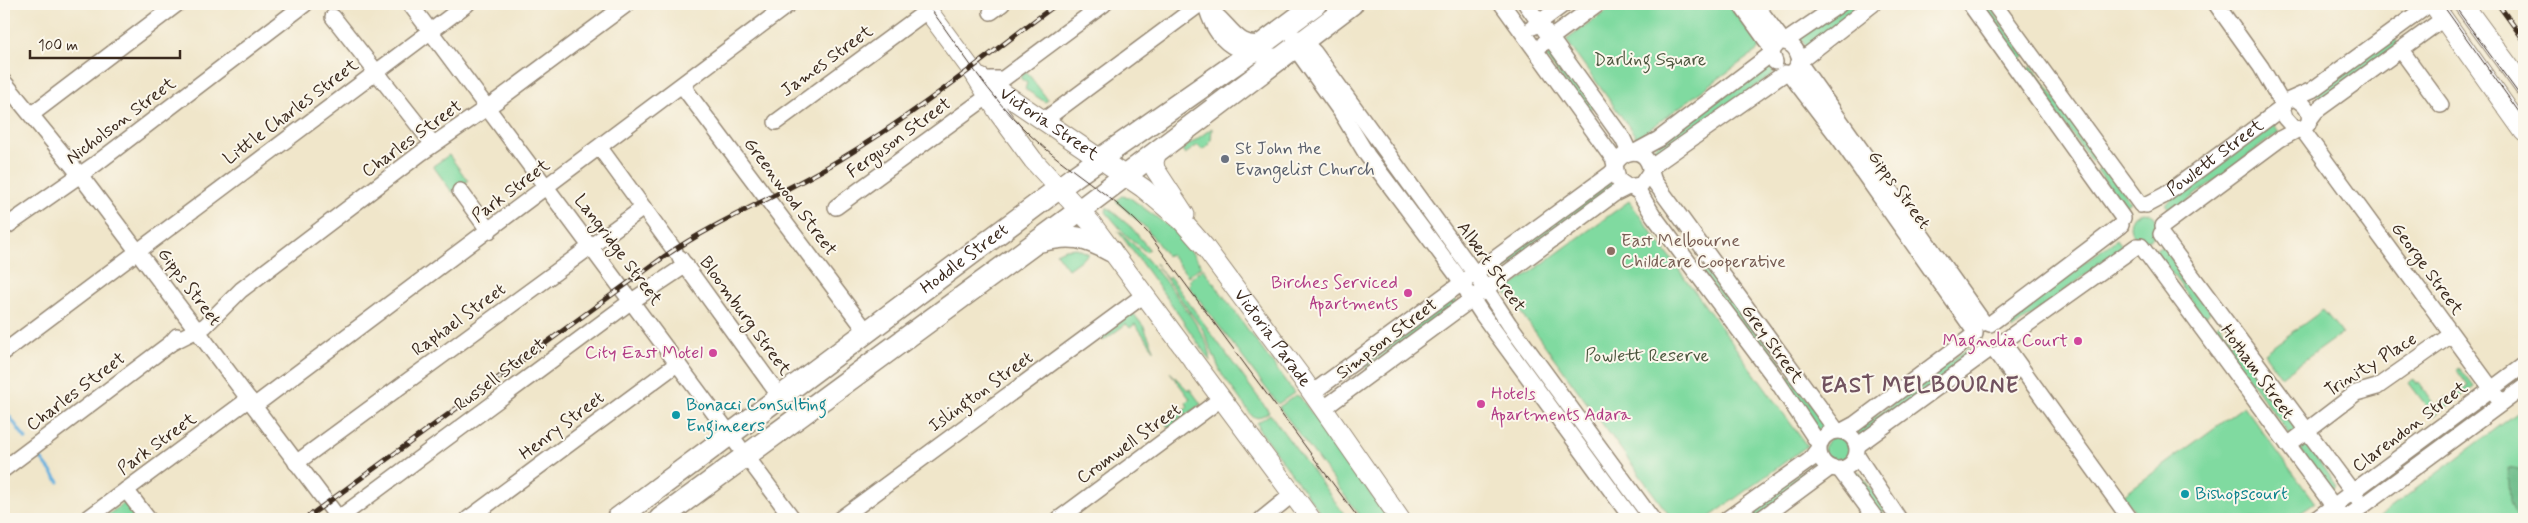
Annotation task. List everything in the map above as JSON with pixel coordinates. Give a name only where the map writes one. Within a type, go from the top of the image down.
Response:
[{"type":"highway","name":"Hoddle Street","points":[[617,519],[1058,189],[1316,4]]},
{"type":"highway","name":"Hoddle Street","points":[[660,519],[1079,210],[1294,45],[1352,4]]},
{"type":"highway","points":[[1030,246],[1053,239],[1078,237],[1091,240],[1111,251]]},
{"type":"main road","points":[[2463,4],[2524,87]]},
{"type":"main road","name":"Powlett Street","points":[[2435,9],[2463,4]]},
{"type":"main road","points":[[925,6],[932,28],[987,86],[1000,115]]},
{"type":"main road","name":"Victoria Street","points":[[925,6],[987,86],[1000,115],[1039,168],[1079,210]]},
{"type":"main road","points":[[2435,9],[2524,132]]},
{"type":"main road","name":"Victoria Street","points":[[987,86],[1124,176]]},
{"type":"main road","points":[[1157,151],[1154,164],[1155,169],[1204,246]]},
{"type":"main road","name":"Victoria Parade","points":[[1124,176],[1170,209],[1204,246],[1312,393],[1400,519]]},
{"type":"main road","points":[[1079,210],[1311,519]]},
{"type":"street","points":[[32,114],[177,4]]},
{"type":"street","name":"Nicholson Street","points":[[4,228],[80,175],[306,4]]},
{"type":"street","name":"Langridge Street","points":[[410,4],[633,301],[793,519]]},
{"type":"street","name":"Little Charles Street","points":[[4,352],[467,4]]},
{"type":"street","name":"Charles Street","points":[[4,469],[171,343],[195,327],[208,324],[222,307],[433,144],[488,108],[626,4]]},
{"type":"street","name":"Park Street","points":[[87,519],[489,231],[789,4]]},
{"type":"street","name":"Ferguson Street","points":[[836,207],[987,86],[1003,79],[1104,4]]},
{"type":"street","points":[[1043,121],[1203,5],[1212,23],[1228,43],[1237,50],[1294,45],[1302,24],[1316,4]]},
{"type":"street","points":[[1502,4],[1613,158],[1618,180],[1629,187]]},
{"type":"street","points":[[1526,4],[1632,152],[1645,157],[1650,170]]},
{"type":"street","points":[[1524,34],[1564,4]]},
{"type":"street","points":[[1535,49],[1597,4]]},
{"type":"street","points":[[1740,4],[1771,53],[1776,65],[1794,68]]},
{"type":"street","points":[[1755,4],[1784,41],[1796,50],[1794,68]]},
{"type":"street","points":[[1475,274],[1610,174],[1620,156],[1659,139],[1771,53],[1776,44],[1784,41],[1840,4]]},
{"type":"street","points":[[1486,289],[1614,194],[1645,182],[1650,170],[1794,68],[1874,4]]},
{"type":"street","points":[[1971,4],[2122,222],[2126,238],[2139,246]]},
{"type":"street","points":[[1761,519],[1835,469],[1850,466],[1857,451],[2139,246],[2153,243],[2162,230],[2158,213],[2144,205],[1994,4]]},
{"type":"street","points":[[2216,4],[2287,103],[2287,121],[2304,126],[2306,107],[2287,103]]},
{"type":"street","name":"James Street","points":[[776,122],[925,6]]},
{"type":"street","name":"Powlett Street","points":[[2144,205],[2165,195],[2287,103],[2312,90],[2394,29],[2435,9]]},
{"type":"street","name":"Powlett Street","points":[[2162,230],[2280,139],[2304,126],[2316,111],[2403,48],[2435,9]]},
{"type":"street","points":[[333,17],[433,144]]},
{"type":"street","points":[[2394,29],[2403,48],[2441,104]]},
{"type":"street","name":"Albert Street","points":[[1255,48],[1281,38],[1315,53],[1486,289],[1509,324],[1652,519]]},
{"type":"street","name":"Albert Street","points":[[1294,45],[1298,61],[1311,70],[1341,112],[1372,162],[1632,519]]},
{"type":"street","points":[[2016,68],[2033,57]]},
{"type":"street","name":"Gipps Street","points":[[1794,68],[1981,328]]},
{"type":"street","name":"Gipps Street","points":[[4,82],[80,175],[339,519]]},
{"type":"street","name":"Greenwood Street","points":[[684,84],[691,98],[867,332]]},
{"type":"street","points":[[1585,120],[1601,108]]},
{"type":"street","name":"George Street","points":[[2304,126],[2451,335],[2502,403]]},
{"type":"street","name":"Bloomburg Street","points":[[600,148],[781,398]]},
{"type":"street","points":[[1372,162],[1385,152]]},
{"type":"street","name":"Grey Street","points":[[1650,170],[1679,217],[1840,431]]},
{"type":"street","name":"Grey Street","points":[[1629,187],[1639,192],[1663,229],[1775,378],[1819,446]]},
{"type":"street","points":[[460,192],[489,231]]},
{"type":"street","points":[[1727,519],[1810,460],[1826,435],[1855,424],[2122,222],[2130,209],[2144,205]]},
{"type":"street","name":"Raphael Street","points":[[296,463],[643,208]]},
{"type":"street","points":[[1663,229],[1679,217]]},
{"type":"street","name":"Hotham Street","points":[[2162,230],[2363,506]]},
{"type":"street","name":"Hotham Street","points":[[2139,246],[2344,519]]},
{"type":"street","points":[[1693,268],[1709,256]]},
{"type":"street","name":"Russell Street","points":[[339,519],[633,301],[680,258]]},
{"type":"street","name":"Simpson Street","points":[[1312,393],[1475,274]]},
{"type":"street","name":"Simpson Street","points":[[1323,409],[1486,289]]},
{"type":"street","name":"Islington Street","points":[[840,519],[1144,295]]},
{"type":"street","points":[[1981,328],[1999,332],[1998,348],[2098,484],[2130,519]]},
{"type":"street","points":[[1981,328],[1978,344],[1998,348]]},
{"type":"street","name":"Trinity Place","points":[[2288,446],[2356,393],[2377,387],[2451,335]]},
{"type":"street","name":"Henry Street","points":[[468,519],[678,363]]},
{"type":"street","name":"Clarendon Street","points":[[2316,519],[2524,365]]},
{"type":"street","name":"Clarendon Street","points":[[2344,519],[2524,387]]},
{"type":"street","name":"Cromwell Street","points":[[1059,519],[1222,398]]},
{"type":"street","points":[[1840,431],[1852,436],[1857,451],[1899,519]]},
{"type":"street","points":[[1819,446],[1821,460],[1835,469],[1876,519]]},
{"type":"street","points":[[2098,484],[2117,519]]},
{"type":"street","points":[[126,490],[148,519]]},
{"type":"street","points":[[1262,519],[1293,494]]},
{"type":"green space","name":"Darling Square","points":[[1617,4],[1728,4],[1759,45],[1758,50],[1637,138],[1566,40]]},
{"type":"green space","points":[[1848,4],[1865,4],[1806,47],[1800,38]]},
{"type":"green space","points":[[1988,4],[2025,56],[2018,61],[1980,6]]},
{"type":"green space","points":[[2393,36],[2399,45],[2323,101],[2316,93]]},
{"type":"green space","points":[[1554,51],[1594,107],[1586,112],[1546,57]]},
{"type":"green space","points":[[1767,64],[1774,73],[1656,158],[1650,150]]},
{"type":"green space","points":[[2032,66],[2097,156],[2091,161],[2026,71]]},
{"type":"green space","points":[[1026,71],[1048,100],[1045,102],[1025,89],[1027,83],[1020,78]]},
{"type":"green space","points":[[2273,123],[2279,132],[2172,212],[2165,204]]},
{"type":"green space","points":[[1212,128],[1210,144],[1202,150],[1198,145],[1185,154],[1182,150]]},
{"type":"green space","points":[[449,155],[468,181],[452,192],[433,166]]},
{"type":"green space","points":[[2103,165],[2130,202],[2124,207],[2097,170]]},
{"type":"green space","points":[[1611,179],[1617,187],[1495,277],[1488,269]]},
{"type":"green space","points":[[1121,196],[1129,197],[1175,231],[1202,266],[1188,276],[1170,254],[1167,256],[1147,229],[1116,201]]},
{"type":"green space","name":"Powlett Reserve","points":[[1629,201],[1807,446],[1707,519],[1672,519],[1505,291]]},
{"type":"green space","points":[[1107,207],[1132,228],[1149,249],[1146,252],[1124,233],[1106,212]]},
{"type":"green space","points":[[2144,212],[2154,216],[2158,226],[2154,236],[2144,240],[2134,236],[2130,226],[2134,216]]},
{"type":"green space","points":[[1118,231],[1141,253],[1174,292],[1202,334],[1209,350],[1210,361],[1172,305]]},
{"type":"green space","points":[[2117,239],[2123,247],[2013,329],[2006,320]]},
{"type":"green space","points":[[2162,246],[2211,312],[2204,317],[2155,251]]},
{"type":"green space","points":[[1077,248],[1089,254],[1068,269],[1056,253],[1065,249]]},
{"type":"green space","points":[[1155,263],[1167,279],[1170,277],[1269,412],[1258,418],[1252,416],[1221,373],[1203,330]]},
{"type":"green space","points":[[1710,265],[1783,365],[1775,371],[1702,271]]},
{"type":"green space","points":[[1203,268],[1294,393],[1278,404],[1188,285],[1191,283],[1189,280]]},
{"type":"green space","points":[[1452,295],[1458,304],[1368,371],[1362,361]]},
{"type":"green space","points":[[2323,310],[2342,333],[2281,377],[2264,353]]},
{"type":"green space","points":[[1133,313],[1144,327],[1155,351],[1135,324],[1130,328],[1126,324],[1103,341],[1100,337]]},
{"type":"green space","points":[[2219,323],[2298,432],[2291,437],[2212,328]]},
{"type":"green space","points":[[1968,348],[1974,356],[1862,439],[1856,431]]},
{"type":"green space","points":[[2459,367],[2474,387],[2434,416],[2409,383],[2413,379],[2417,384],[2419,383],[2435,406],[2447,397],[2449,400],[2468,386],[2456,369]]},
{"type":"green space","points":[[1170,372],[1188,390],[1190,389],[1201,404],[1169,428],[1166,424],[1188,407],[1186,403],[1190,399]]},
{"type":"green space","points":[[1790,375],[1826,425],[1818,431],[1781,381]]},
{"type":"green space","points":[[1296,395],[1300,397],[1389,519],[1362,519],[1279,407]]},
{"type":"green space","points":[[2485,403],[2488,408],[2368,497],[2364,492]]},
{"type":"green space","points":[[2244,406],[2315,503],[2292,519],[2140,519],[2123,495]]},
{"type":"green space","points":[[2524,408],[2524,519],[2376,519],[2509,419]]},
{"type":"green space","points":[[1270,414],[1348,519],[1325,519],[1258,428],[1257,423]]},
{"type":"green space","points":[[1838,436],[1848,440],[1852,450],[1848,460],[1838,464],[1828,460],[1824,450],[1828,440]]},
{"type":"green space","points":[[2306,443],[2336,486],[2329,491],[2299,448]]},
{"type":"green space","points":[[1813,463],[1819,471],[1753,519],[1736,519]]},
{"type":"green space","points":[[2508,468],[2524,471],[2524,519],[2517,519],[2510,501]]},
{"type":"green space","points":[[1858,471],[1886,510],[1880,514],[1852,475]]},
{"type":"green space","points":[[124,503],[137,519],[102,519]]},
{"type":"waterway","points":[[4,409],[26,439]]},
{"type":"waterway","points":[[39,456],[59,482]]},
{"type":"tram line","points":[[927,4],[988,88],[1015,120],[1044,148],[1119,206],[1147,232],[1359,519]]},
{"type":"tram line","points":[[2442,4],[2524,119]]},
{"type":"tram line","points":[[2453,4],[2524,101]]},
{"type":"railway","points":[[305,519],[665,256],[686,242],[841,159],[897,123],[1057,4]]},
{"type":"railway","points":[[2498,4],[2524,40]]},
{"type":"place","name":"St John the Evangelist Church","points":[[1225,159]]},
{"type":"place","name":"East Melbourne Childcare Cooperative","points":[[1611,251]]},
{"type":"place","name":"Birches Serviced Apartments","points":[[1408,293]]},
{"type":"place","name":"Magnolia Court","points":[[2078,341]]},
{"type":"place","name":"City East Motel","points":[[713,353]]},
{"type":"place","name":"Hotels Apartments Adara","points":[[1481,404]]},
{"type":"place","name":"Bonacci Consulting Engineers","points":[[676,415]]},
{"type":"place","name":"Bishopscourt","points":[[2185,494]]},
{"type":"district","name":"EAST MELBOURNE","points":[[1920,386]]}]
